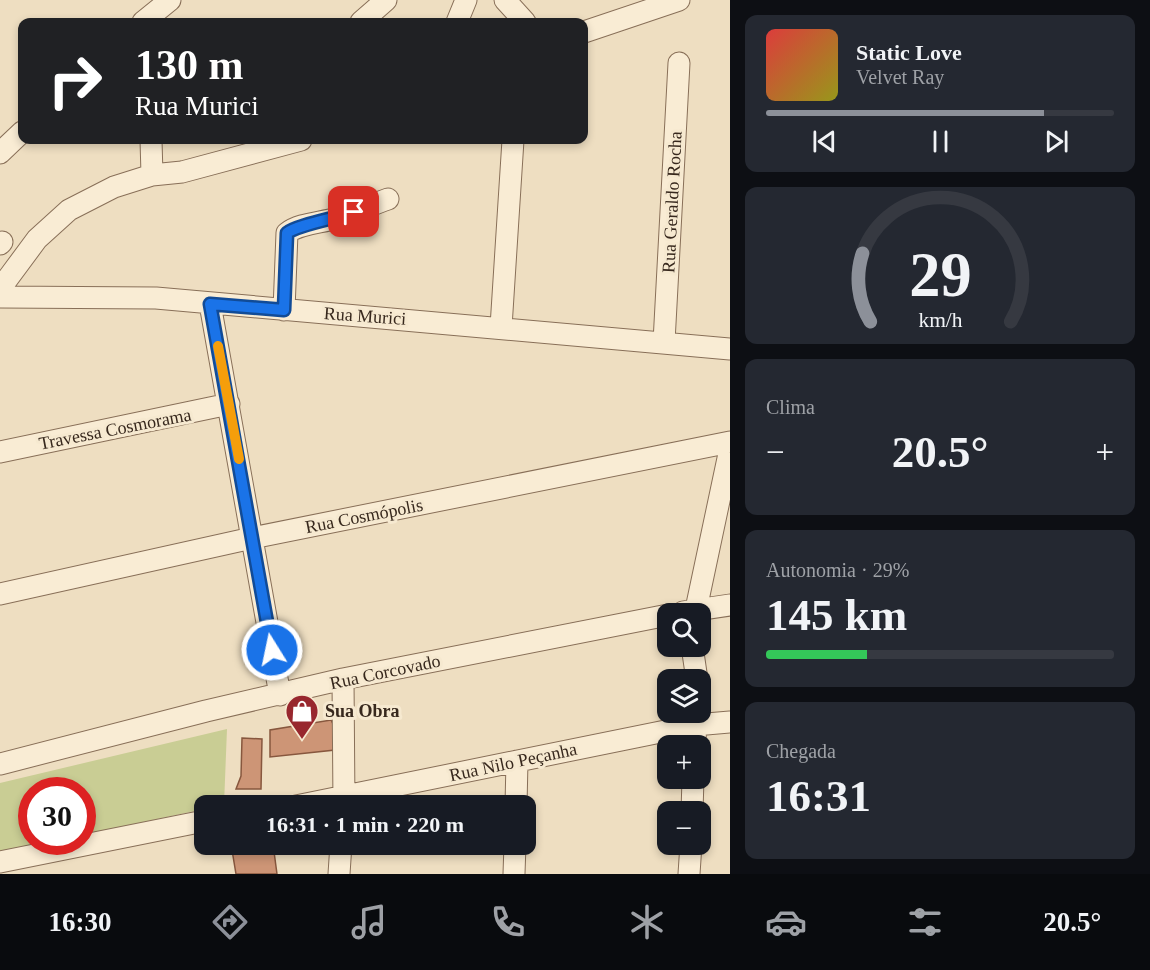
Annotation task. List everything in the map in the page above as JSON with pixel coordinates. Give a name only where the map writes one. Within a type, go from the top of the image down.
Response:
[{"type":"street","points":[[151,18],[170,0]]},
{"type":"street","points":[[366,18],[386,0]]},
{"type":"street","points":[[459,18],[466,0]]},
{"type":"street","points":[[505,0],[520,18]]},
{"type":"street","points":[[588,31],[679,0]]},
{"type":"street","name":"Rua Geraldo Rocha","points":[[664,342],[679,63]]},
{"type":"street","points":[[0,153],[18,136]]},
{"type":"street","points":[[151,144],[152,175]]},
{"type":"street","points":[[0,289],[37,239],[69,210],[114,187],[152,175],[182,172],[286,144]]},
{"type":"street","points":[[501,327],[513,144]]},
{"type":"street","points":[[284,310],[287,233],[295,227],[339,218],[388,199]]},
{"type":"street","name":"Rua Murici","points":[[0,297],[156,298],[730,349]]},
{"type":"street","points":[[210,304],[279,695]]},
{"type":"street","name":"Travessa Cosmorama","points":[[0,452],[229,405]]},
{"type":"street","name":"Rua Cosmópolis","points":[[0,594],[252,538],[730,442]]},
{"type":"street","points":[[691,603],[730,449]]},
{"type":"street","points":[[711,608],[730,605]]},
{"type":"street","name":"Rua Corcovado","points":[[0,764],[206,711],[343,679],[657,617]]},
{"type":"street","points":[[343,679],[344,795]]},
{"type":"street","name":"Rua Nilo Peçanha","points":[[370,795],[517,761],[730,722]]},
{"type":"street","points":[[516,795],[517,761]]},
{"type":"street","points":[[0,862],[194,823]]},
{"type":"street","points":[[339,874],[340,855]]},
{"type":"street","points":[[514,874],[515,855]]},
{"type":"street","points":[[689,874],[690,855]]},
{"type":"green space","points":[[227,729],[224,795],[194,795],[194,811],[96,832],[96,777],[25,777]]},
{"type":"green space","points":[[18,779],[18,848],[0,851],[0,783]]},
{"type":"building","name":"Sua Obra","points":[[331,720],[336,730],[335,750],[270,757],[270,730]]},
{"type":"building","points":[[242,738],[262,739],[261,789],[236,789],[241,776]]},
{"type":"building","points":[[233,855],[274,855],[277,874],[236,874]]},
{"type":"slow traffic","points":[[218,346],[239,459]]},
{"type":"place","name":"Sua Obra","points":[[302,740]]},
{"type":"route","points":[[272,650],[210,304],[284,310],[287,233],[295,227],[312,225],[354,212]]}]
